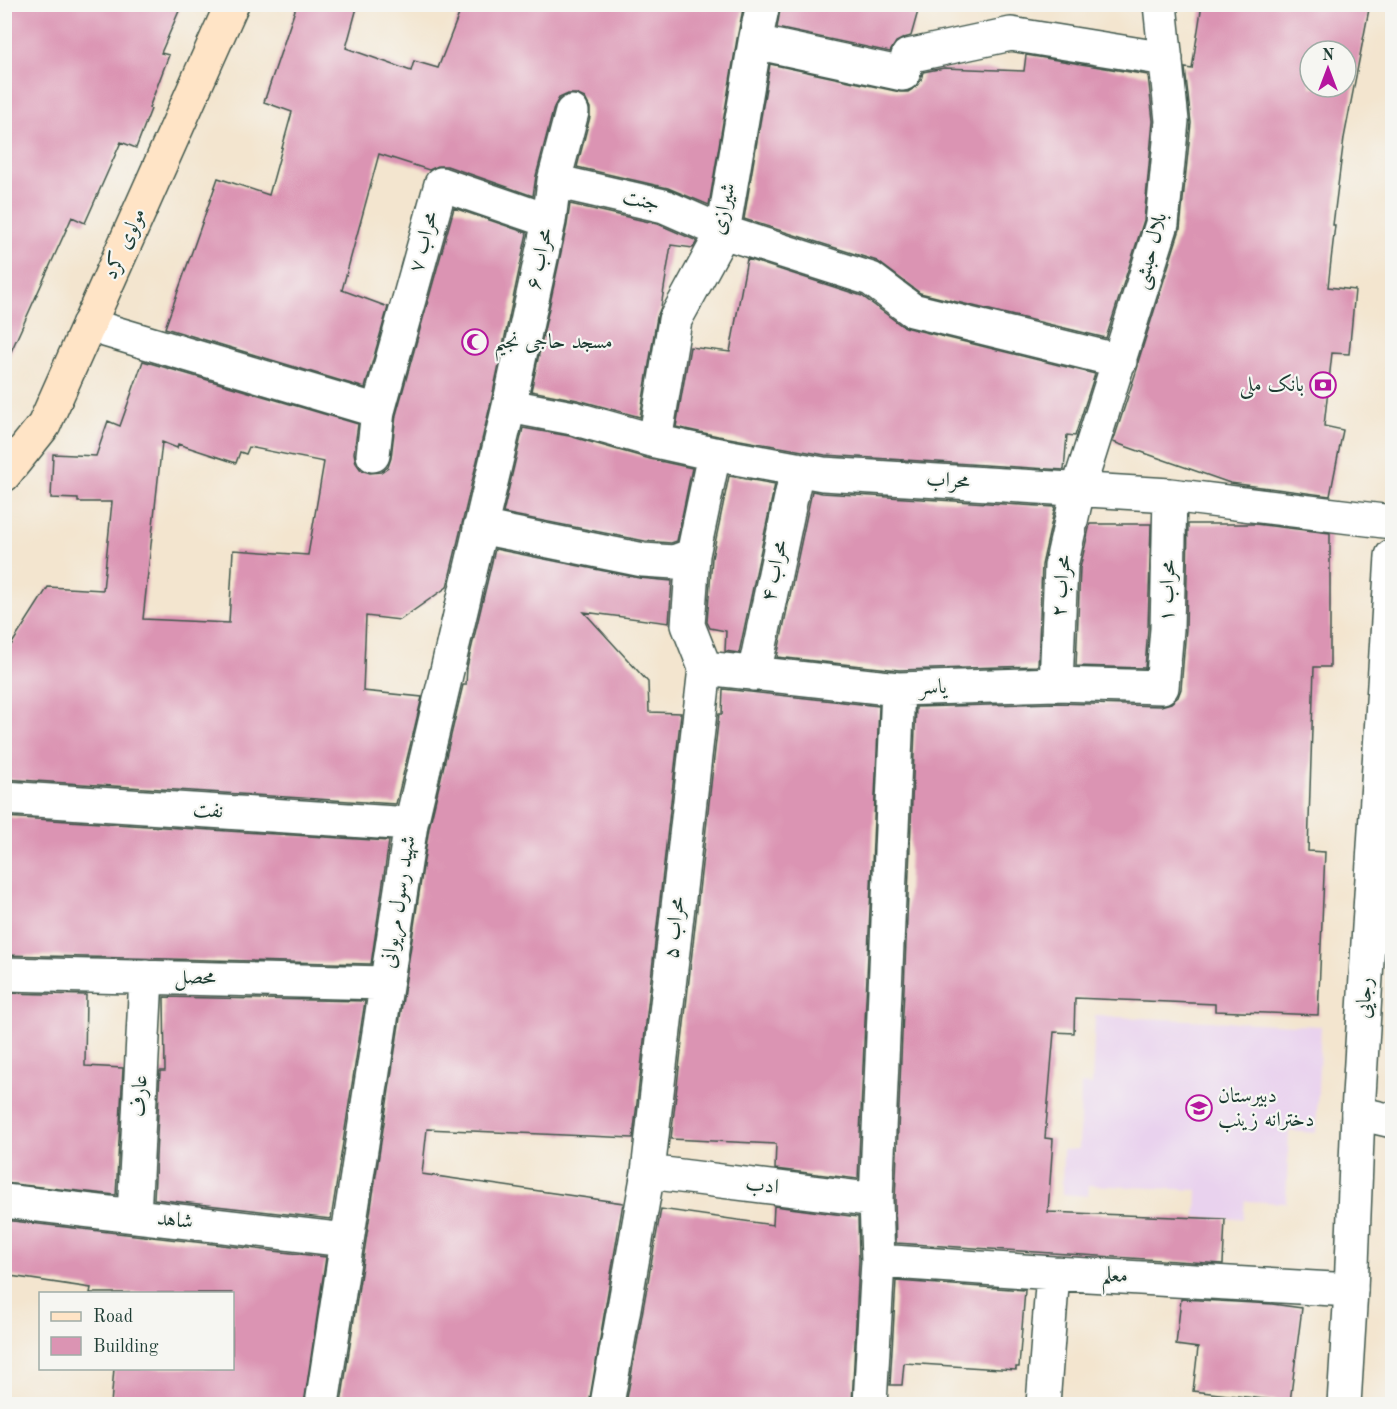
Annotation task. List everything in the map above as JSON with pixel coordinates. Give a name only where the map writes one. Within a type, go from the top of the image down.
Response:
[{"type":"main road","name":"مولوی کرد","points":[[4,476],[44,424],[232,4]]},
{"type":"street","name":"شیرازی","points":[[655,441],[675,320],[723,232],[763,4]]},
{"type":"street","name":"بلال حبشی","points":[[1078,490],[1162,224],[1172,122],[1160,4]]},
{"type":"street","points":[[755,42],[903,74],[908,56],[1011,34],[1166,59]]},
{"type":"street","name":"محراب ۶","points":[[509,406],[549,221],[554,182],[572,112]]},
{"type":"street","name":"جنت","points":[[554,182],[663,206],[723,232],[871,279],[912,310],[1119,361]]},
{"type":"street","name":"محراب ۷","points":[[373,455],[378,411],[441,184],[549,221]]},
{"type":"street","points":[[88,325],[378,411]]},
{"type":"street","name":"محراب","points":[[509,406],[573,418],[655,441],[714,454],[823,474],[1170,495],[1392,522]]},
{"type":"street","name":"شهید رسول مریوانی","points":[[322,1404],[411,824],[509,406]]},
{"type":"street","name":"محراب ۵","points":[[607,1404],[648,1172],[705,668],[688,625],[693,555],[714,454]]},
{"type":"street","name":"محراب ۴","points":[[754,674],[797,469]]},
{"type":"street","name":"محراب ۲","points":[[1056,684],[1061,566],[1078,490]]},
{"type":"street","name":"محراب ۱","points":[[1162,687],[1167,629],[1170,495]]},
{"type":"street","points":[[480,527],[643,560],[674,562],[693,555]]},
{"type":"street","name":"رجایی","points":[[1344,1404],[1358,1113],[1392,556]]},
{"type":"street","name":"یاسر","points":[[705,668],[898,689],[1056,684],[1162,687]]},
{"type":"street","points":[[870,1404],[878,1261],[876,1200],[898,689]]},
{"type":"street","name":"نفت","points":[[4,798],[411,824]]},
{"type":"street","name":"محصل","points":[[4,974],[386,983]]},
{"type":"street","name":"عارف","points":[[134,1216],[146,977]]},
{"type":"street","points":[[1358,1113],[1392,1121]]},
{"type":"street","name":"ادب","points":[[648,1172],[876,1200]]},
{"type":"street","name":"شاهد","points":[[4,1201],[346,1240]]},
{"type":"street","name":"معلم","points":[[878,1261],[1351,1290]]},
{"type":"street","points":[[1043,1404],[1053,1273]]},
{"type":"shaded area","name":"دبیرستان دخترانه زینب","points":[[1095,1016],[1321,1026],[1316,1133],[1289,1131],[1286,1203],[1245,1201],[1243,1219],[1196,1217],[1197,1190],[1089,1185],[1088,1196],[1062,1194],[1063,1150],[1079,1149],[1081,1084],[1092,1085]]},
{"type":"building","points":[[4,4],[182,4],[161,53],[169,55],[136,148],[121,142],[85,223],[72,217],[4,367]]},
{"type":"building","points":[[297,4],[358,4],[346,48],[411,71],[414,61],[438,68],[463,4],[744,4],[709,205],[668,188],[577,167],[590,117],[590,108],[585,98],[576,94],[568,94],[559,98],[554,107],[533,196],[447,166],[438,166],[429,170],[379,154],[342,290],[388,307],[365,388],[165,328],[218,178],[269,195],[292,112],[264,102]]},
{"type":"building","points":[[781,4],[920,4],[911,36],[896,42],[890,52],[777,28]]},
{"type":"building","points":[[1202,4],[1370,4],[1358,66],[1358,39],[1298,39],[1298,99],[1352,99],[1344,138],[1333,225],[1335,225],[1328,287],[1355,290],[1349,354],[1332,353],[1324,426],[1343,430],[1330,496],[1230,483],[1113,442],[1180,229],[1191,123],[1185,68],[1192,69]]},
{"type":"building","points":[[1026,55],[1148,75],[1153,121],[1144,220],[1106,338],[920,293],[877,261],[744,219],[770,64],[908,92],[916,87],[923,72],[944,68],[1024,71]]},
{"type":"building","points":[[570,204],[658,224],[697,241],[693,248],[671,245],[640,417],[578,400],[531,391]]},
{"type":"building","points":[[454,208],[527,233],[491,402],[447,587],[400,620],[366,616],[363,691],[422,697],[396,804],[4,779],[4,656],[48,587],[103,590],[112,502],[78,502],[78,499],[51,498],[53,454],[96,456],[108,421],[120,426],[143,361],[358,424],[354,453],[356,463],[361,470],[370,473],[381,472],[388,467],[396,415]],"holes":[[[162,442],[177,448],[178,444],[236,463],[240,452],[246,454],[249,447],[324,462],[308,555],[233,550],[229,623],[143,619]]]},
{"type":"building","points":[[747,259],[862,296],[908,328],[1095,374],[1075,436],[1067,435],[1064,470],[825,455],[676,427],[690,347],[730,352]]},
{"type":"building","points":[[523,428],[569,436],[650,459],[692,468],[677,541],[671,543],[645,541],[503,513]]},
{"type":"building","points":[[729,476],[775,484],[739,653],[725,651],[726,631],[710,628],[707,622],[712,558]]},
{"type":"building","points":[[812,491],[1055,507],[1042,565],[1038,666],[899,670],[777,657]]},
{"type":"building","points":[[1090,524],[1151,524],[1145,668],[1076,666],[1080,568]]},
{"type":"building","points":[[1188,524],[1255,524],[1330,533],[1330,667],[1314,667],[1308,851],[1325,852],[1318,1015],[1215,1011],[1215,1004],[1075,998],[1074,1033],[1054,1032],[1045,1138],[1053,1139],[1048,1212],[1225,1219],[1223,1264],[896,1243],[895,1200],[916,707],[1056,703],[1161,706],[1171,703],[1178,697],[1181,689],[1186,629]]},
{"type":"building","points":[[495,549],[639,578],[672,581],[669,623],[584,612],[648,682],[649,712],[681,713],[633,1138],[427,1129],[422,1174],[623,1203],[589,1404],[341,1404],[429,828],[463,685],[466,685],[467,667]]},
{"type":"building","points":[[723,689],[879,706],[858,1179],[775,1169],[776,1144],[671,1139],[719,714],[722,714]]},
{"type":"building","points":[[4,817],[389,841],[371,964],[4,955]]},
{"type":"building","points":[[4,993],[86,995],[85,1066],[123,1068],[116,1195],[4,1183]]},
{"type":"building","points":[[164,997],[365,1001],[331,1219],[154,1199],[160,1071],[165,1071]]},
{"type":"building","points":[[774,1206],[858,1217],[859,1261],[852,1404],[626,1404],[661,1209],[773,1225]]},
{"type":"building","points":[[4,1220],[326,1257],[304,1404],[111,1404],[114,1370],[234,1370],[234,1292],[90,1292],[91,1288],[4,1275]]},
{"type":"building","points":[[896,1281],[1025,1290],[1019,1367],[1016,1367],[1016,1370],[904,1363],[902,1385],[890,1385]]},
{"type":"building","points":[[1181,1299],[1302,1308],[1290,1402],[1193,1391],[1198,1348],[1176,1345]]},
{"type":"place","name":"مسجد حاجی نجیم","points":[[475,342]]},
{"type":"place","name":"بانک ملی","points":[[1323,385]]},
{"type":"place","name":"دبیرستان دخترانه زینب","points":[[1199,1108]]}]
